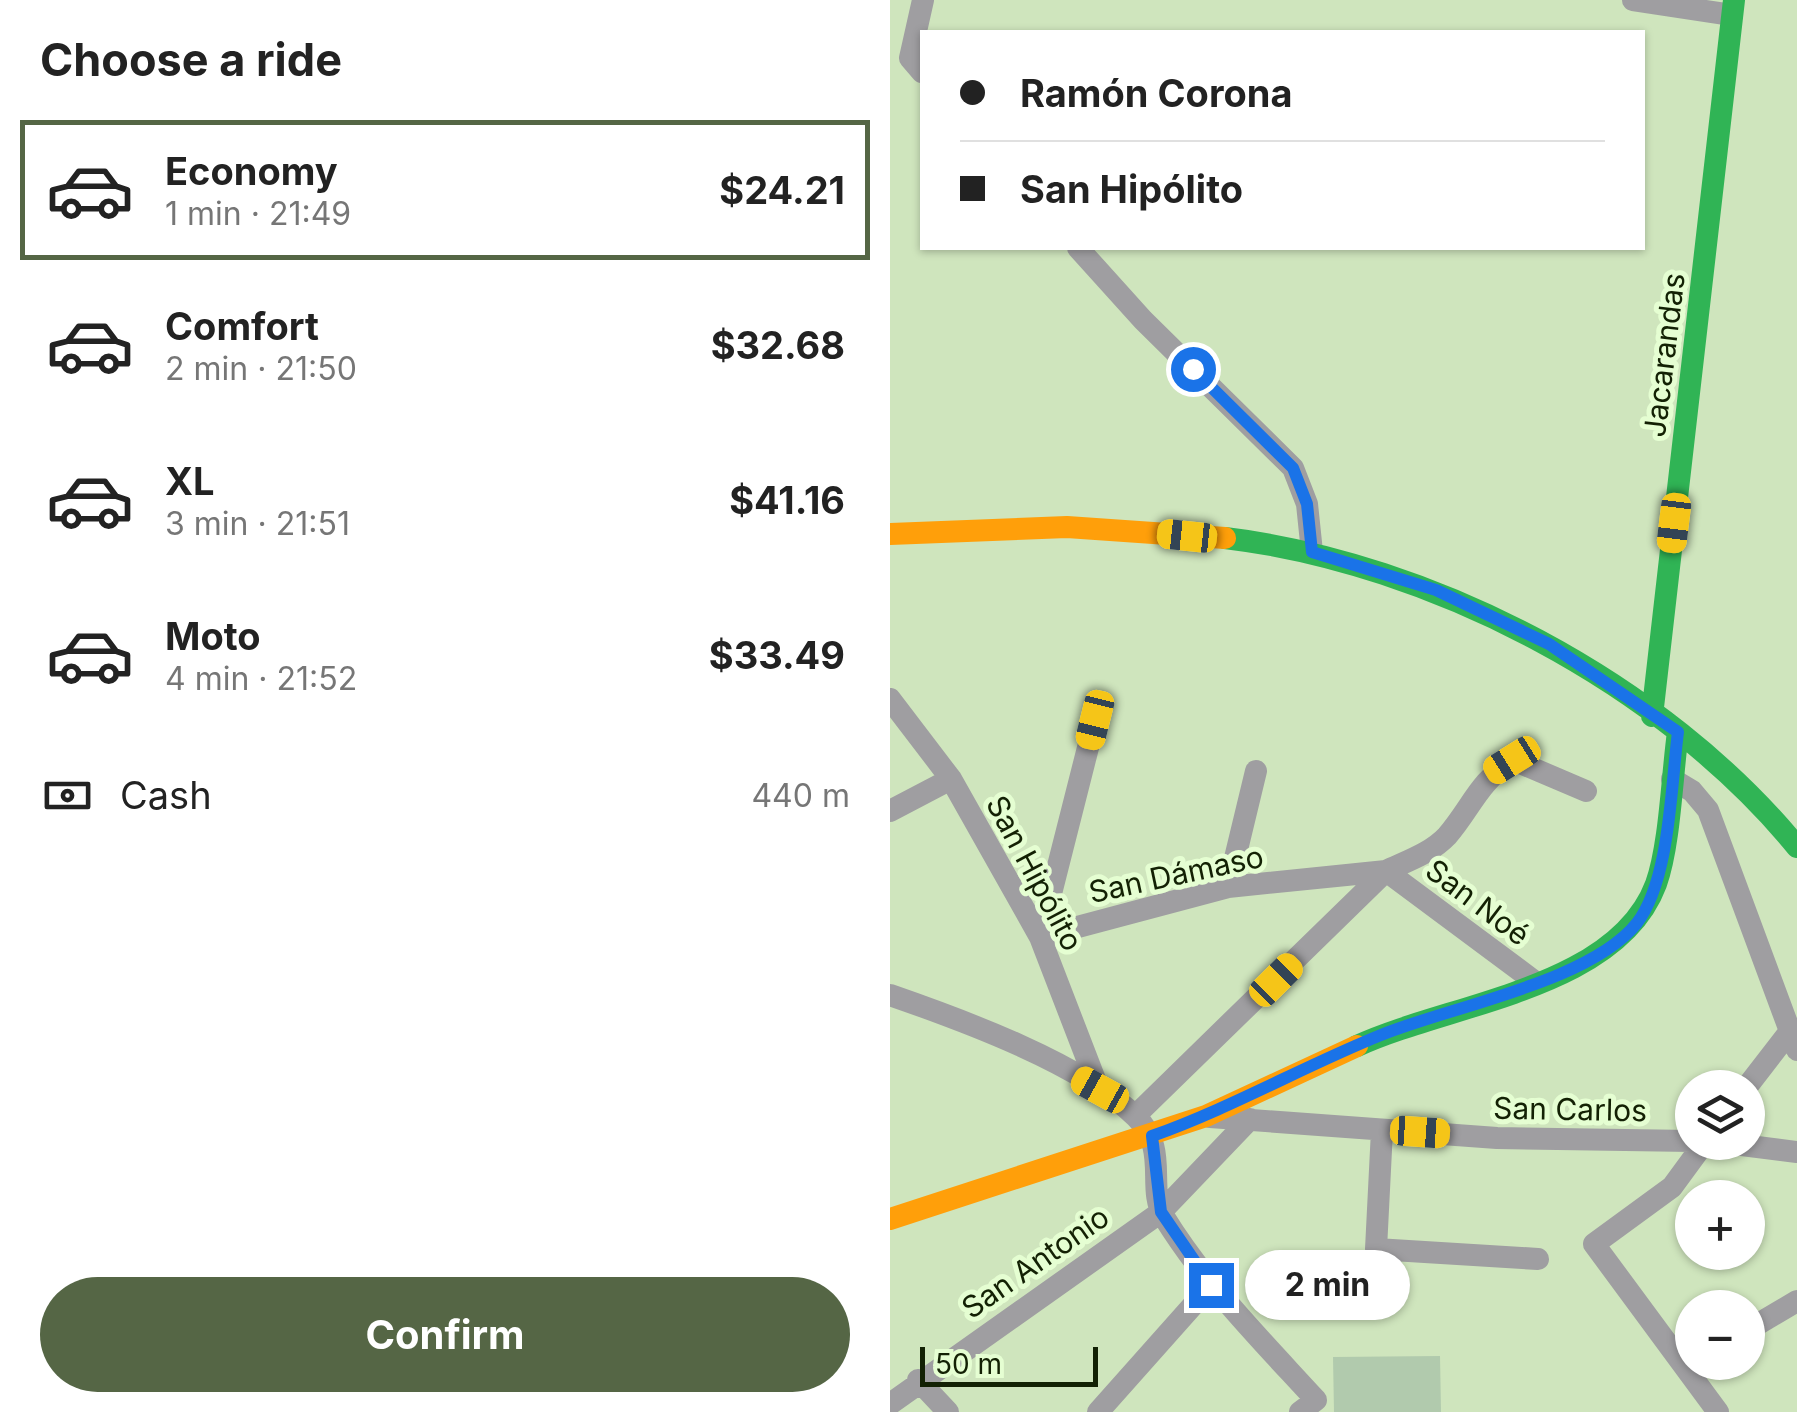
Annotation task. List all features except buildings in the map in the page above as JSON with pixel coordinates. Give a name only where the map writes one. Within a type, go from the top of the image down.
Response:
[{"type":"street","points":[[920,70],[910,58],[923,0]]},
{"type":"street","points":[[1633,0],[1734,7]]},
{"type":"street","name":"Jacarandas","points":[[1652,716],[1734,7]]},
{"type":"street","points":[[1080,250],[1143,320],[1293,468],[1307,504],[1312,552]]},
{"type":"street","points":[[890,534],[956,527],[1125,529],[1312,552],[1436,590],[1549,644],[1678,732],[1747,792],[1797,847]]},
{"type":"street","name":"San Hipólito","points":[[890,699],[951,780],[1040,937],[1100,1090]]},
{"type":"street","points":[[1040,937],[1095,720]]},
{"type":"street","points":[[890,1219],[1152,1136],[1206,1116],[1381,1035],[1581,967],[1615,944],[1638,922],[1657,882],[1678,732]]},
{"type":"street","points":[[1135,1116],[1386,871],[1429,851],[1446,836],[1488,776],[1512,760],[1586,790]]},
{"type":"street","points":[[1228,887],[1256,771]]},
{"type":"street","points":[[1672,779],[1692,791],[1708,810],[1793,1040],[1764,1070]]},
{"type":"street","points":[[890,811],[951,780]]},
{"type":"street","name":"San Dámaso","points":[[1040,937],[1228,887],[1386,871]]},
{"type":"street","name":"San Noé","points":[[1386,871],[1534,981]]},
{"type":"street","points":[[890,995],[1024,1048],[1100,1090],[1135,1116],[1152,1136],[1161,1212],[1211,1285],[1308,1406]]},
{"type":"street","name":"San Carlos","points":[[1206,1116],[1497,1138],[1675,1141]]},
{"type":"street","name":"San Antonio","points":[[890,1404],[918,1380],[1161,1212],[1250,1119]]},
{"type":"street","points":[[1382,1130],[1376,1248],[1538,1260]]},
{"type":"street","points":[[1765,1148],[1797,1152]]},
{"type":"street","points":[[1675,1345],[1594,1244],[1672,1188],[1691,1160]]},
{"type":"street","points":[[1098,1412],[1211,1285]]},
{"type":"street","points":[[1765,1320],[1797,1301]]},
{"type":"street","points":[[918,1380],[948,1412]]},
{"type":"street","points":[[1699,1380],[1718,1412]]},
{"type":"traffic: fast","points":[[1652,716],[1734,0]]},
{"type":"traffic: fast","points":[[1225,538],[1304,552],[1383,574],[1462,604],[1539,641],[1612,684],[1681,733],[1743,788],[1797,847]]},
{"type":"traffic: fast","points":[[1357,1046],[1569,970],[1606,948],[1636,919],[1661,868],[1678,732]]},
{"type":"traffic: slow","points":[[890,534],[1067,527],[1225,538]]},
{"type":"traffic: slow","points":[[890,1219],[1206,1116],[1357,1046]]},
{"type":"route","points":[[1193,369],[1293,468],[1307,504],[1312,552],[1367,565],[1436,590],[1549,644],[1678,732],[1657,882],[1638,922],[1615,944],[1581,967],[1381,1035],[1206,1116],[1152,1136],[1161,1212],[1211,1285]]}]
